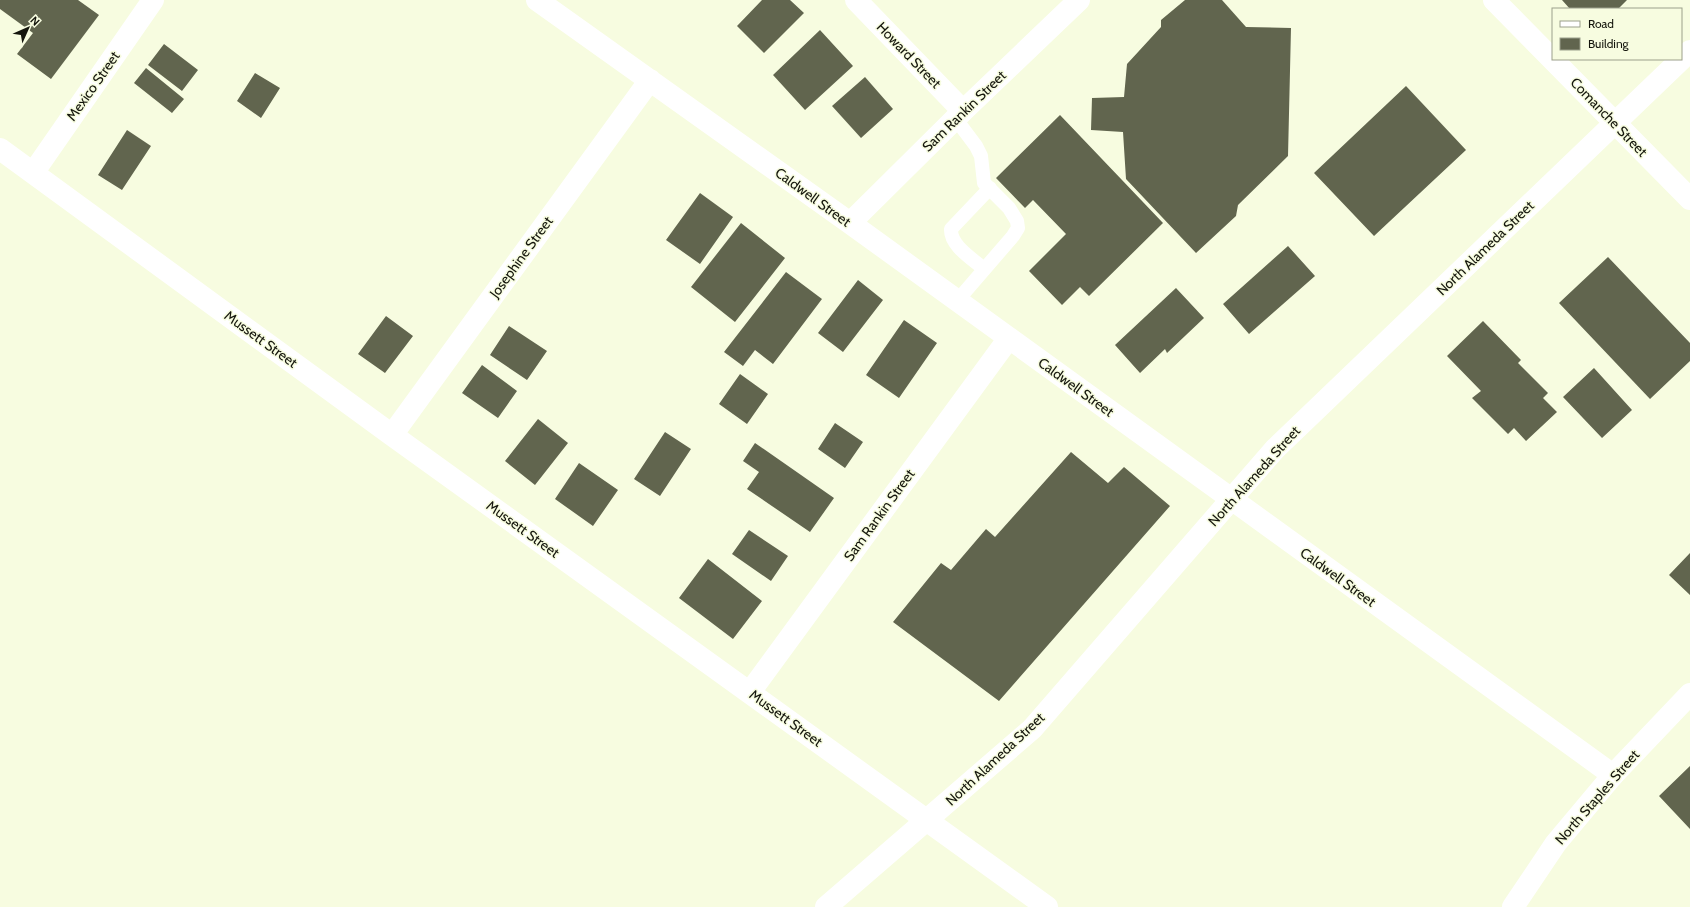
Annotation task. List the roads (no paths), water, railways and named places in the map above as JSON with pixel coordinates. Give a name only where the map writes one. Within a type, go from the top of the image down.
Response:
[{"type":"street","name":"Mexico Street","points":[[33,173],[153,0]]},
{"type":"street","name":"Caldwell Street","points":[[537,0],[850,223],[1613,775]]},
{"type":"street","name":"Howard Street","points":[[856,0],[959,115]]},
{"type":"street","name":"Sam Rankin Street","points":[[850,223],[959,115],[1079,0]]},
{"type":"street","name":"Comanche Street","points":[[1494,0],[1552,59]]},
{"type":"street","name":"North Alameda Street","points":[[1682,58],[1690,50]]},
{"type":"street","name":"Comanche Street","points":[[1553,60],[1690,199]]},
{"type":"street","name":"North Alameda Street","points":[[826,907],[928,820],[1032,728],[1275,449],[1680,60]]},
{"type":"street","name":"Josephine Street","points":[[392,435],[650,80]]},
{"type":"street","name":"Mussett Street","points":[[0,149],[392,435],[1047,907]]},
{"type":"street","name":"Sam Rankin Street","points":[[750,692],[1008,338]]},
{"type":"street","name":"North Staples Street","points":[[1513,907],[1556,843],[1613,775],[1690,694]]},
{"type":"lane","points":[[957,301],[1013,236],[1018,228],[1017,221],[1009,208],[984,183],[981,156],[959,115]]},
{"type":"lane","points":[[984,269],[952,239],[951,229],[990,188]]}]
